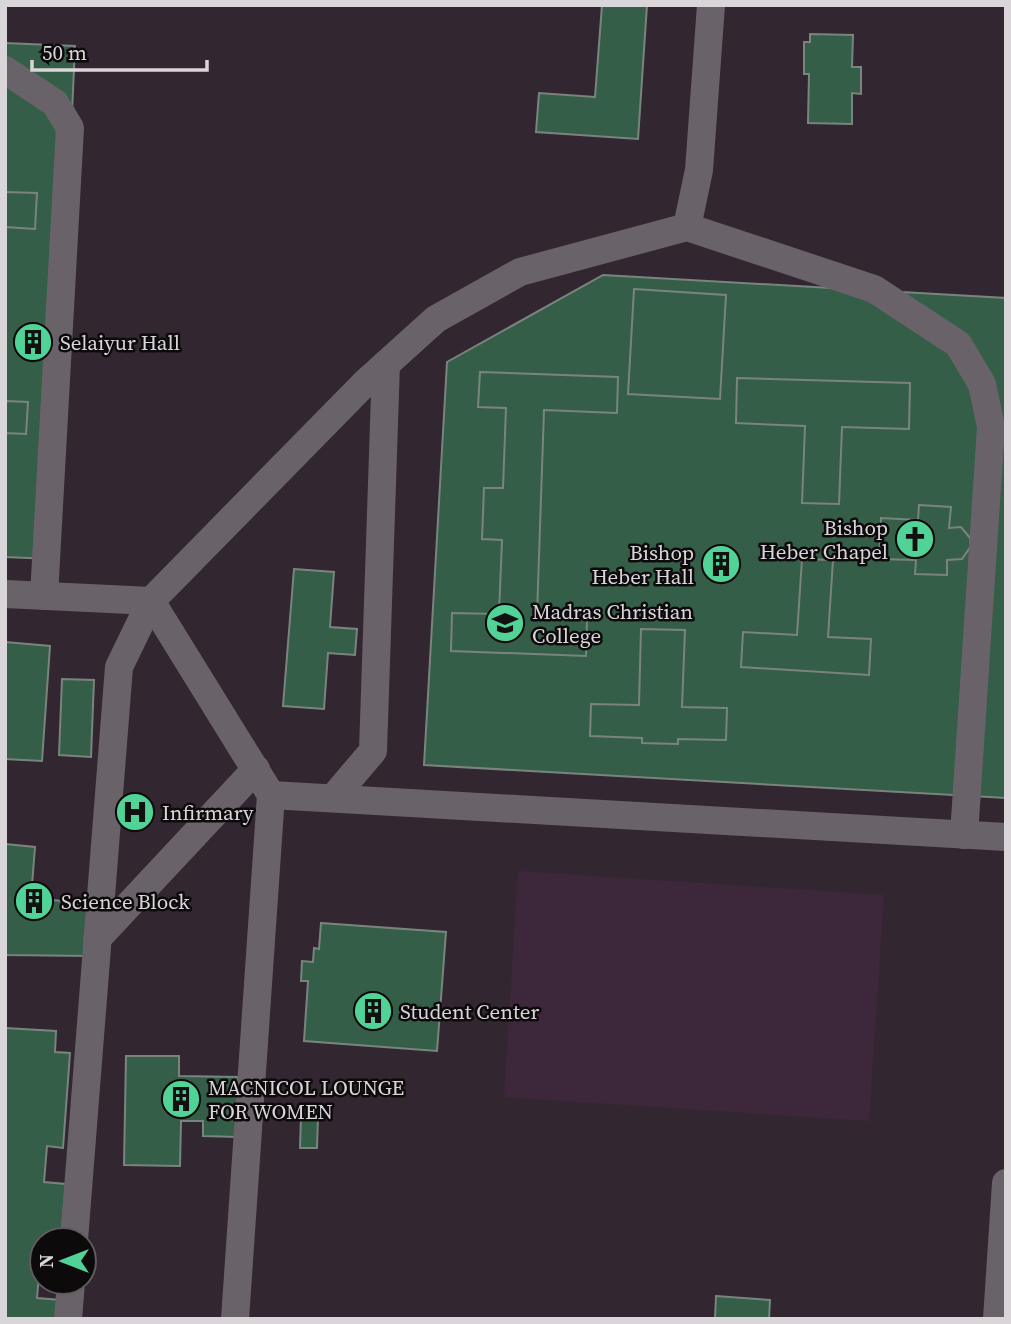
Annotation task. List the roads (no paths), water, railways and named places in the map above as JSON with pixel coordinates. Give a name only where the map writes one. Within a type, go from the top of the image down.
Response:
[{"type":"lane","points":[[687,227],[699,170],[711,5]]},
{"type":"lane","points":[[5,70],[55,103],[70,128],[44,596]]},
{"type":"lane","points":[[75,1226],[119,667],[150,601],[386,364],[436,319],[520,272],[687,227],[874,289],[958,344],[982,384],[991,427],[964,835]]},
{"type":"lane","points":[[332,798],[373,751],[386,364]]},
{"type":"lane","points":[[5,594],[150,601]]},
{"type":"lane","points":[[150,601],[271,795],[235,1319]]},
{"type":"lane","points":[[97,939],[256,769]]},
{"type":"lane","points":[[271,795],[1006,837]]},
{"type":"lane","points":[[997,1319],[1004,1247],[1006,1183]]},
{"type":"lane","points":[[68,1319],[70,1296]]},
{"type":"place","name":"Selaiyur Hall","points":[[33,342]]},
{"type":"place","name":"Bishop Heber Chapel","points":[[915,539]]},
{"type":"place","name":"Bishop Heber Hall","points":[[721,564]]},
{"type":"place","name":"Madras Christian College","points":[[505,623]]},
{"type":"place","name":"Infirmary","points":[[135,812]]},
{"type":"place","name":"Science Block","points":[[34,901]]},
{"type":"place","name":"Student Center","points":[[373,1011]]},
{"type":"place","name":"MACNICOL LOUNGE FOR WOMEN","points":[[181,1099]]}]
